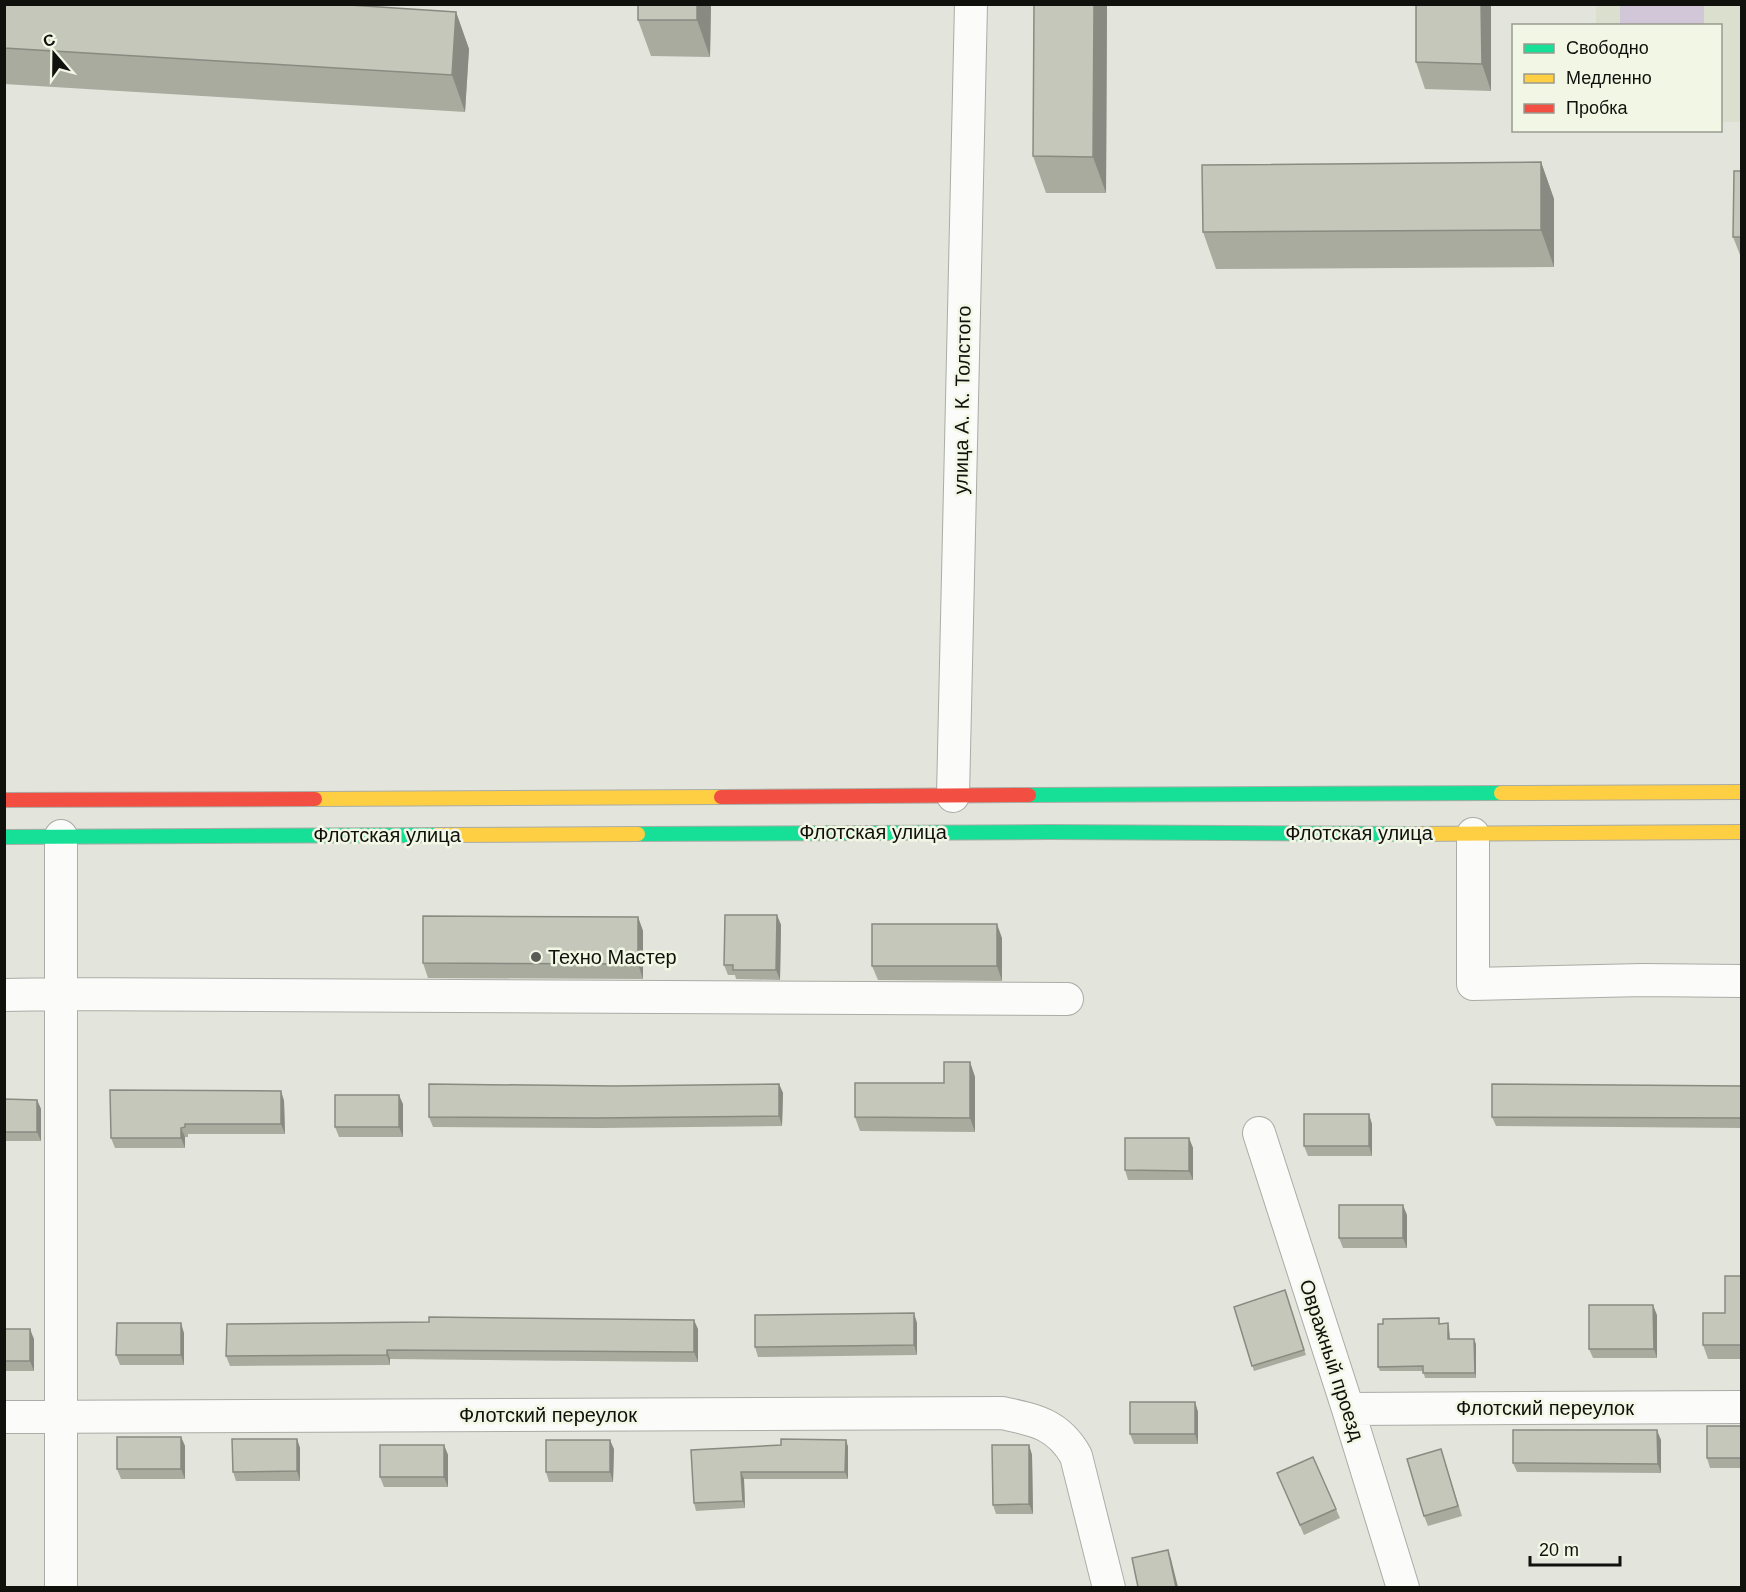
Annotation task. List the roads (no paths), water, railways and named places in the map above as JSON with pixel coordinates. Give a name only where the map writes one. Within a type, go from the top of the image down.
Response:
[{"type":"main road","name":"Флотская улица","points":[[4,800],[1742,792]]},
{"type":"main road","name":"Флотская улица","points":[[4,837],[1014,832],[1473,834],[1742,832]]},
{"type":"street","name":"улица А. К. Толстого","points":[[952,796],[971,4]]},
{"type":"street","points":[[1473,834],[1473,984],[1643,980],[1742,981]]},
{"type":"street","points":[[61,836],[61,1587]]},
{"type":"street","points":[[4,995],[1067,999]]},
{"type":"street","name":"Овражный проезд","points":[[1258,1133],[1403,1587]]},
{"type":"street","name":"Флотский переулок","points":[[1348,1409],[1742,1407]]},
{"type":"street","name":"Флотский переулок","points":[[4,1417],[1002,1413],[1034,1419],[1057,1431],[1076,1456],[1109,1587]]},
{"type":"place","name":"Техно Мастер","points":[[536,957]]}]
